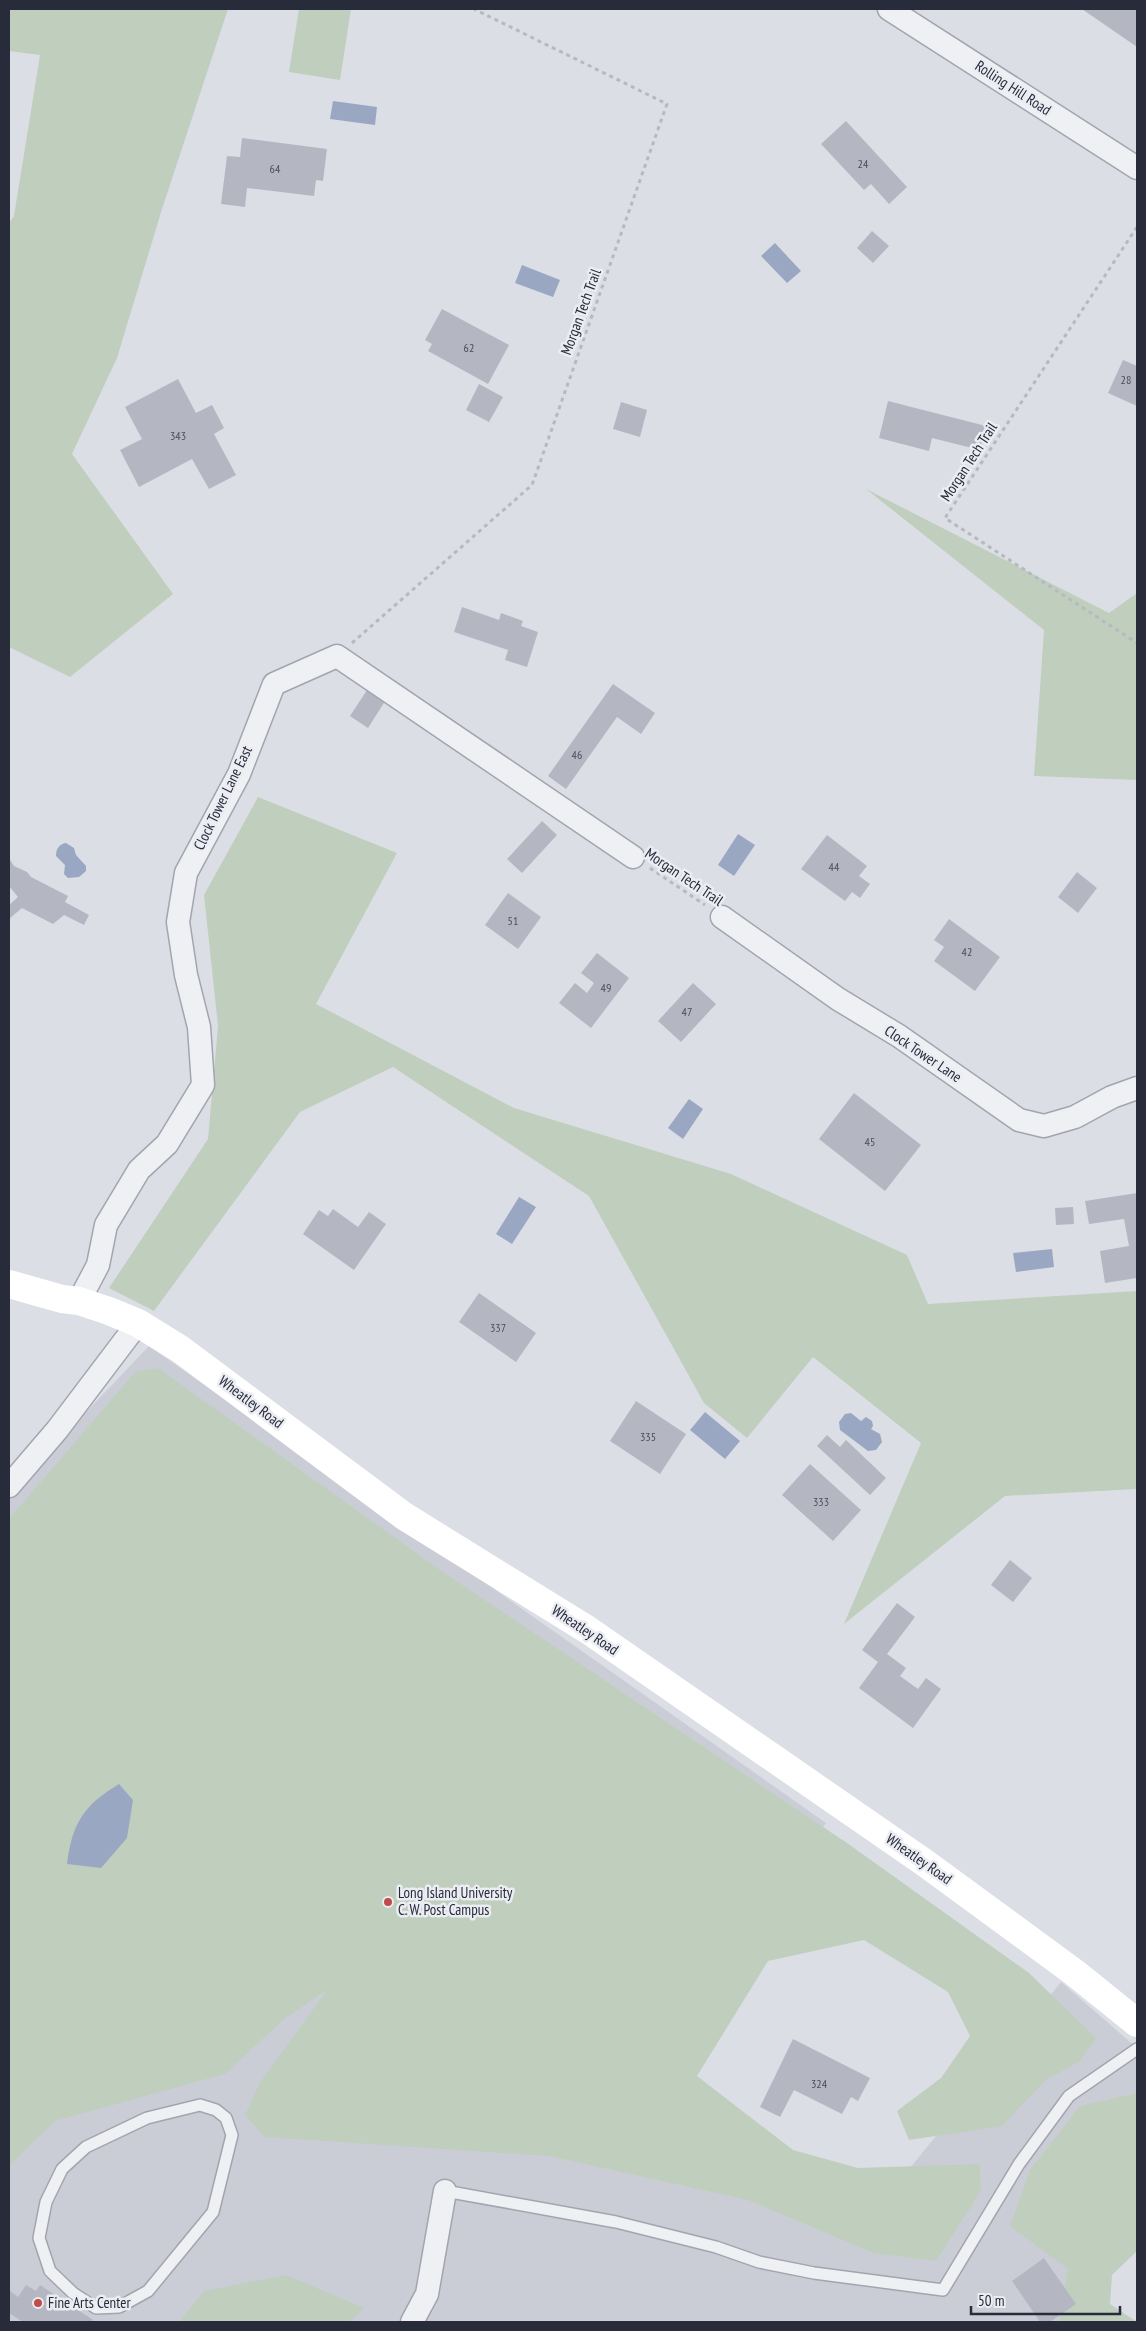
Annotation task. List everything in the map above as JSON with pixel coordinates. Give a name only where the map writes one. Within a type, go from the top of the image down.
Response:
[{"type":"main road","name":"Wheatley Road","points":[[9,1284],[62,1299],[79,1301],[138,1323],[180,1349],[404,1516],[588,1630],[925,1863],[1075,1973],[1137,2023]]},
{"type":"street","name":"Rolling Hill Road","points":[[889,9],[1137,168]]},
{"type":"street","points":[[337,656],[633,857]]},
{"type":"street","name":"Clock Tower Lane East","points":[[79,1301],[98,1265],[106,1225],[139,1170],[167,1144],[203,1085],[198,1026],[186,975],[178,922],[186,873],[238,774],[274,684],[337,656]]},
{"type":"street","name":"Clock Tower Lane","points":[[722,917],[838,999],[899,1036],[1019,1120],[1044,1126],[1075,1117],[1112,1097],[1137,1088]]},
{"type":"street","points":[[9,1486],[57,1430],[138,1323]]},
{"type":"street","points":[[412,2322],[427,2294],[445,2192]]},
{"type":"lane","points":[[445,2192],[616,2222],[716,2247],[759,2262],[814,2273],[943,2290],[1019,2164],[1069,2096],[1137,2049]]},
{"type":"lane","points":[[200,2105],[216,2110],[226,2118],[232,2135],[214,2212],[148,2291],[119,2307],[96,2308],[72,2294],[50,2271],[39,2238],[46,2202],[62,2169],[86,2147],[147,2118],[200,2105]]},
{"type":"path","name":"Morgan Tech Trail","points":[[337,656],[532,485],[667,104],[474,9]]},
{"type":"path","name":"Morgan Tech Trail","points":[[1137,227],[945,518],[1137,642]]},
{"type":"path","name":"Morgan Tech Trail","points":[[633,857],[722,917]]},
{"type":"shaded area","name":"Long Island University C. W. Post Campus","points":[[149,1346],[826,1823],[632,2087],[875,2211],[1061,1982],[1137,2048],[1137,2239],[1076,2298],[1096,2322],[9,2322],[9,1493]]},
{"type":"green space","points":[[9,9],[228,9],[162,209],[117,358],[72,454],[173,594],[70,677],[9,647],[9,223],[14,216],[40,55],[9,51]]},
{"type":"green space","points":[[299,9],[351,9],[340,80],[289,72]]},
{"type":"green space","points":[[866,489],[1109,613],[1137,593],[1137,780],[1034,776],[1044,630]]},
{"type":"green space","points":[[258,797],[397,853],[316,1004],[514,1108],[731,1174],[907,1255],[928,1304],[1137,1291],[1137,1489],[1005,1496],[844,1624],[921,1443],[813,1357],[747,1438],[704,1403],[589,1196],[393,1067],[300,1112],[154,1311],[109,1288],[208,1139],[218,1026],[204,895]]},
{"type":"green space","name":"Long Island University C. W. Post Campus","points":[[158,1368],[440,1570],[847,1843],[1029,1973],[1096,2038],[1080,2061],[1046,2080],[1002,2126],[909,2140],[897,2111],[941,2078],[970,2036],[948,1992],[864,1940],[768,1961],[697,2076],[793,2150],[858,2168],[980,2164],[981,2191],[936,2261],[874,2253],[748,2200],[549,2156],[265,2137],[245,2115],[259,2084],[327,1990],[284,2019],[225,2074],[55,2121],[9,2166],[9,1519],[135,1372]]},
{"type":"green space","points":[[1137,2093],[1137,2251],[1112,2275],[1110,2304],[1137,2322],[1059,2322],[1068,2269],[1010,2226],[1030,2170],[1080,2106]]},
{"type":"green space","points":[[286,2275],[364,2308],[349,2322],[179,2322],[204,2291]]},
{"type":"water","points":[[333,101],[377,107],[375,125],[330,119]]},
{"type":"water","points":[[775,243],[801,271],[787,283],[761,256]]},
{"type":"water","points":[[522,265],[560,280],[553,297],[515,283]]},
{"type":"water","points":[[738,834],[755,845],[734,876],[718,865]]},
{"type":"water","points":[[66,843],[74,848],[76,855],[86,866],[86,871],[79,877],[68,878],[64,874],[65,865],[56,856],[58,847]]},
{"type":"water","points":[[689,1099],[703,1109],[683,1139],[668,1128]]},
{"type":"water","points":[[519,1197],[536,1207],[512,1244],[496,1234]]},
{"type":"water","points":[[1052,1249],[1054,1267],[1016,1272],[1013,1253]]},
{"type":"water","points":[[705,1412],[740,1441],[725,1459],[690,1430]]},
{"type":"water","points":[[851,1413],[861,1421],[866,1417],[872,1421],[873,1426],[871,1429],[880,1434],[882,1442],[876,1450],[868,1451],[840,1430],[839,1422],[845,1414]]},
{"type":"water","points":[[119,1784],[133,1800],[127,1838],[101,1868],[67,1864],[76,1826],[88,1808]]},
{"type":"building","points":[[1082,9],[1137,9],[1137,47]]},
{"type":"building","points":[[846,121],[907,187],[889,204],[871,184],[864,190],[821,144]]},
{"type":"building","points":[[242,138],[327,149],[323,181],[316,180],[314,196],[247,188],[245,207],[221,204],[227,156],[240,157]]},
{"type":"building","points":[[872,231],[889,246],[873,263],[857,248]]},
{"type":"building","points":[[442,309],[509,345],[488,384],[428,351],[432,344],[425,340]]},
{"type":"building","points":[[1123,360],[1137,366],[1137,406],[1108,393]]},
{"type":"building","points":[[178,379],[196,413],[212,405],[224,428],[214,434],[236,475],[209,489],[192,459],[139,487],[120,450],[142,439],[125,407]]},
{"type":"building","points":[[479,384],[503,397],[489,422],[466,410]]},
{"type":"building","points":[[888,401],[986,426],[980,450],[932,438],[929,451],[879,438]]},
{"type":"building","points":[[621,402],[647,410],[640,437],[613,429]]},
{"type":"building","points":[[462,607],[499,620],[501,613],[523,621],[521,626],[538,632],[527,667],[505,660],[508,650],[454,632]]},
{"type":"building","points":[[613,684],[655,713],[641,734],[617,717],[566,789],[548,776]]},
{"type":"building","points":[[369,687],[387,698],[368,728],[350,716]]},
{"type":"building","points":[[542,821],[557,835],[522,873],[507,859]]},
{"type":"building","points":[[827,835],[867,866],[859,876],[870,884],[860,898],[852,892],[845,901],[801,869]]},
{"type":"building","points":[[9,858],[14,866],[27,872],[31,877],[68,896],[65,902],[89,915],[84,925],[64,915],[53,924],[22,908],[9,919],[9,905],[18,897],[9,886]]},
{"type":"building","points":[[1077,872],[1097,888],[1078,913],[1058,897]]},
{"type":"building","points":[[508,893],[541,917],[518,949],[485,925]]},
{"type":"building","points":[[949,919],[1000,957],[975,991],[934,961],[944,947],[934,940]]},
{"type":"building","points":[[597,953],[629,978],[591,1028],[559,1003],[575,983],[587,993],[594,983],[581,973]]},
{"type":"building","points":[[693,983],[716,1004],[681,1042],[658,1021]]},
{"type":"building","points":[[854,1093],[921,1145],[885,1191],[819,1139]]},
{"type":"building","points":[[1137,1193],[1137,1278],[1105,1283],[1100,1251],[1129,1246],[1124,1219],[1089,1224],[1085,1201]]},
{"type":"building","points":[[1073,1207],[1074,1224],[1056,1225],[1055,1208]]},
{"type":"building","points":[[333,1209],[358,1227],[369,1212],[386,1224],[354,1270],[303,1234],[319,1210],[328,1216]]},
{"type":"building","points":[[479,1293],[536,1333],[516,1362],[459,1322]]},
{"type":"building","points":[[636,1401],[686,1434],[660,1474],[610,1441]]},
{"type":"building","points":[[827,1435],[840,1447],[846,1440],[886,1478],[870,1495],[817,1446]]},
{"type":"building","points":[[810,1464],[861,1510],[833,1541],[782,1495]]},
{"type":"building","points":[[1010,1560],[1032,1578],[1013,1602],[991,1585]]},
{"type":"building","points":[[897,1603],[915,1617],[887,1654],[906,1668],[900,1676],[918,1689],[926,1678],[941,1689],[913,1728],[859,1688],[878,1662],[862,1650]]},
{"type":"building","points":[[793,2039],[870,2078],[858,2101],[851,2097],[842,2114],[794,2090],[780,2117],[760,2107]]},
{"type":"building","points":[[1044,2258],[1076,2304],[1050,2322],[1040,2322],[1012,2281]]},
{"type":"building","name":"Fine Arts Center","points":[[26,2285],[36,2291],[40,2285],[93,2320],[91,2322],[23,2322],[9,2313],[9,2290],[18,2297]]},
{"type":"place","name":"Long Island University C. W. Post Campus","points":[[388,1902]]},
{"type":"place","name":"Fine Arts Center","points":[[38,2303]]}]
